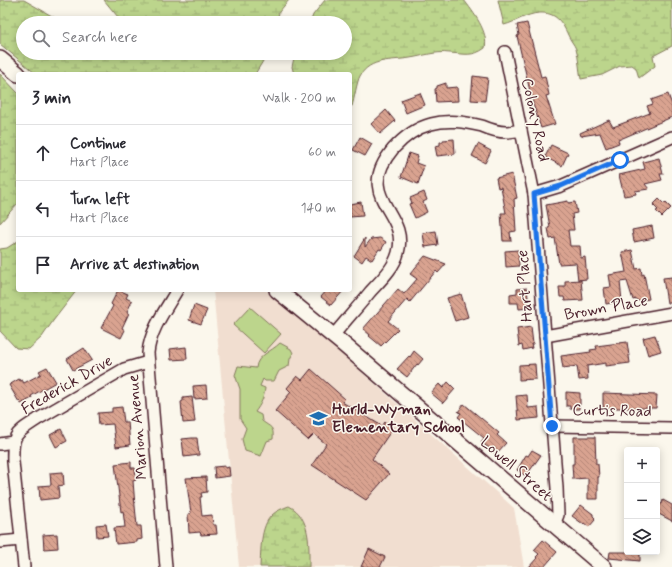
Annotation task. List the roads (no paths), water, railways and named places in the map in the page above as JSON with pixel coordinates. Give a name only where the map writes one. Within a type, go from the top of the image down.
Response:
[{"type":"street","name":"Colony Road","points":[[505,52],[534,194]]},
{"type":"street","points":[[0,59],[16,72]]},
{"type":"street","points":[[333,336],[386,274],[398,254],[400,240],[399,232],[381,199],[378,184],[382,164],[396,147],[414,131],[426,125],[438,122],[465,123],[504,132],[521,130]]},
{"type":"street","points":[[534,194],[561,186],[672,137]]},
{"type":"street","name":"Hart Place","points":[[534,194],[558,511],[554,525]]},
{"type":"street","name":"Marion Avenue","points":[[166,567],[155,423],[148,362],[152,336],[175,292]]},
{"type":"street","name":"Lowell Street","points":[[279,292],[604,567]]},
{"type":"street","name":"Brown Place","points":[[545,336],[672,313]]},
{"type":"street","name":"Frederick Drive","points":[[13,442],[17,434],[38,419],[124,369],[148,362]]},
{"type":"street","name":"Curtis Road","points":[[552,426],[672,428]]},
{"type":"street","points":[[0,444],[13,442],[24,567]]},
{"type":"street","points":[[0,542],[21,540]]},
{"type":"place","name":"Hurld-Wyman Elementary School","points":[[319,418]]}]
